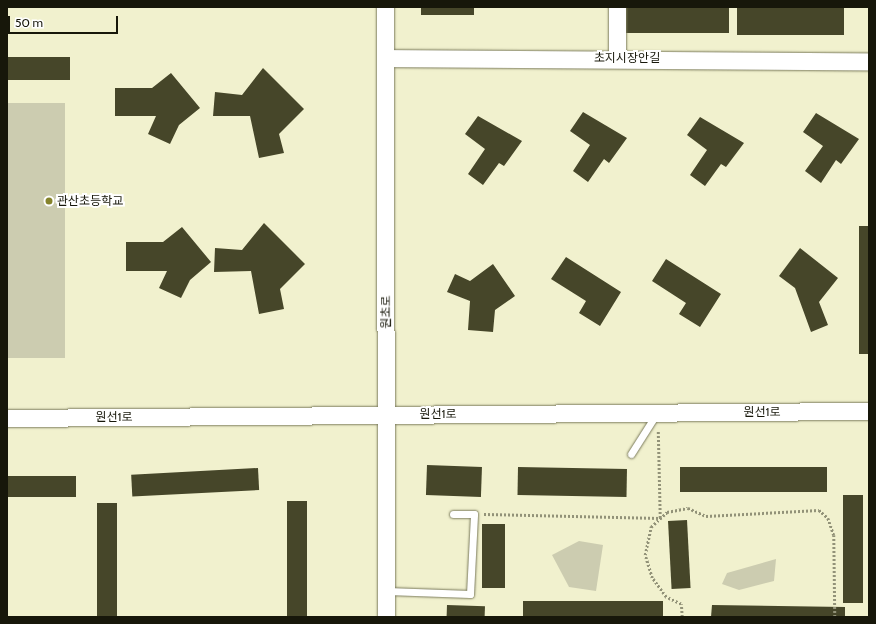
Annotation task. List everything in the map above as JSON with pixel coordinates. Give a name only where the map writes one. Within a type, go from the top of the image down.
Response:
[{"type":"street","name":"원초로","points":[[385,7],[386,617]]},
{"type":"street","points":[[617,7],[617,58]]},
{"type":"street","name":"초지시장안길","points":[[385,58],[617,58],[869,61]]},
{"type":"street","name":"원선1로","points":[[7,418],[869,412]]},
{"type":"lane","points":[[631,454],[657,413]]},
{"type":"lane","points":[[386,591],[470,594],[474,514],[453,514]]},
{"type":"path","points":[[657,413],[660,518]]},
{"type":"path","points":[[682,617],[681,604],[666,596],[652,578],[644,555],[651,527],[667,512],[688,508],[706,516],[819,510],[828,518],[834,535],[835,617]]},
{"type":"path","points":[[474,514],[660,518]]},
{"type":"green space","points":[[7,103],[65,103],[65,358],[7,358]]},
{"type":"green space","points":[[579,541],[603,545],[596,591],[569,587],[552,555]]},
{"type":"green space","points":[[776,559],[774,581],[739,590],[722,584],[727,573]]},
{"type":"building","points":[[421,7],[474,7],[474,15],[421,15]]},
{"type":"building","points":[[622,7],[729,7],[729,33],[622,33]]},
{"type":"building","points":[[737,7],[844,7],[844,35],[737,35]]},
{"type":"building","points":[[7,57],[70,57],[70,80],[7,80]]},
{"type":"building","points":[[263,68],[304,109],[279,134],[284,153],[259,158],[250,116],[213,116],[215,92],[242,95]]},
{"type":"building","points":[[171,73],[200,108],[179,125],[170,144],[148,134],[156,116],[115,116],[115,88],[152,88]]},
{"type":"building","points":[[583,112],[627,138],[609,163],[604,159],[588,182],[573,171],[590,145],[570,131]]},
{"type":"building","points":[[816,113],[859,139],[841,164],[836,160],[821,183],[805,171],[823,146],[803,132]]},
{"type":"building","points":[[478,116],[522,141],[504,166],[499,163],[483,185],[468,174],[485,149],[465,134]]},
{"type":"building","points":[[700,117],[744,143],[726,167],[721,164],[705,186],[690,175],[707,150],[687,135]]},
{"type":"building","points":[[264,223],[305,264],[280,289],[284,309],[259,314],[251,271],[214,272],[215,248],[242,250]]},
{"type":"building","points":[[859,226],[869,226],[869,354],[859,354]]},
{"type":"building","points":[[182,227],[211,262],[190,280],[181,298],[159,288],[167,271],[126,271],[126,242],[163,242]]},
{"type":"building","points":[[800,248],[838,278],[819,302],[828,325],[811,332],[795,288],[779,276]]},
{"type":"building","points":[[566,257],[621,292],[600,326],[579,313],[586,301],[551,279]]},
{"type":"building","points":[[666,259],[721,294],[700,327],[679,314],[686,303],[652,281]]},
{"type":"building","points":[[493,264],[515,296],[495,310],[493,332],[468,330],[470,301],[447,292],[455,274],[470,281]]},
{"type":"building","points":[[427,465],[482,467],[481,497],[426,495]]},
{"type":"building","points":[[518,467],[627,469],[626,497],[518,495]]},
{"type":"building","points":[[680,467],[827,467],[827,492],[680,492]]},
{"type":"building","points":[[258,468],[259,490],[132,497],[131,475]]},
{"type":"building","points":[[7,476],[76,476],[76,497],[7,497]]},
{"type":"building","points":[[843,495],[863,495],[863,603],[843,603]]},
{"type":"building","points":[[287,501],[307,501],[307,617],[287,617]]},
{"type":"building","points":[[97,503],[117,503],[117,617],[97,617]]},
{"type":"building","points":[[687,520],[691,588],[672,589],[668,521]]},
{"type":"building","points":[[482,524],[505,524],[505,588],[482,588]]},
{"type":"building","points":[[523,601],[663,601],[663,617],[523,617]]},
{"type":"building","points":[[447,605],[485,606],[485,617],[447,617]]},
{"type":"building","points":[[712,605],[845,607],[845,617],[711,617]]},
{"type":"place","name":"관산초등학교","points":[[49,201]]}]
